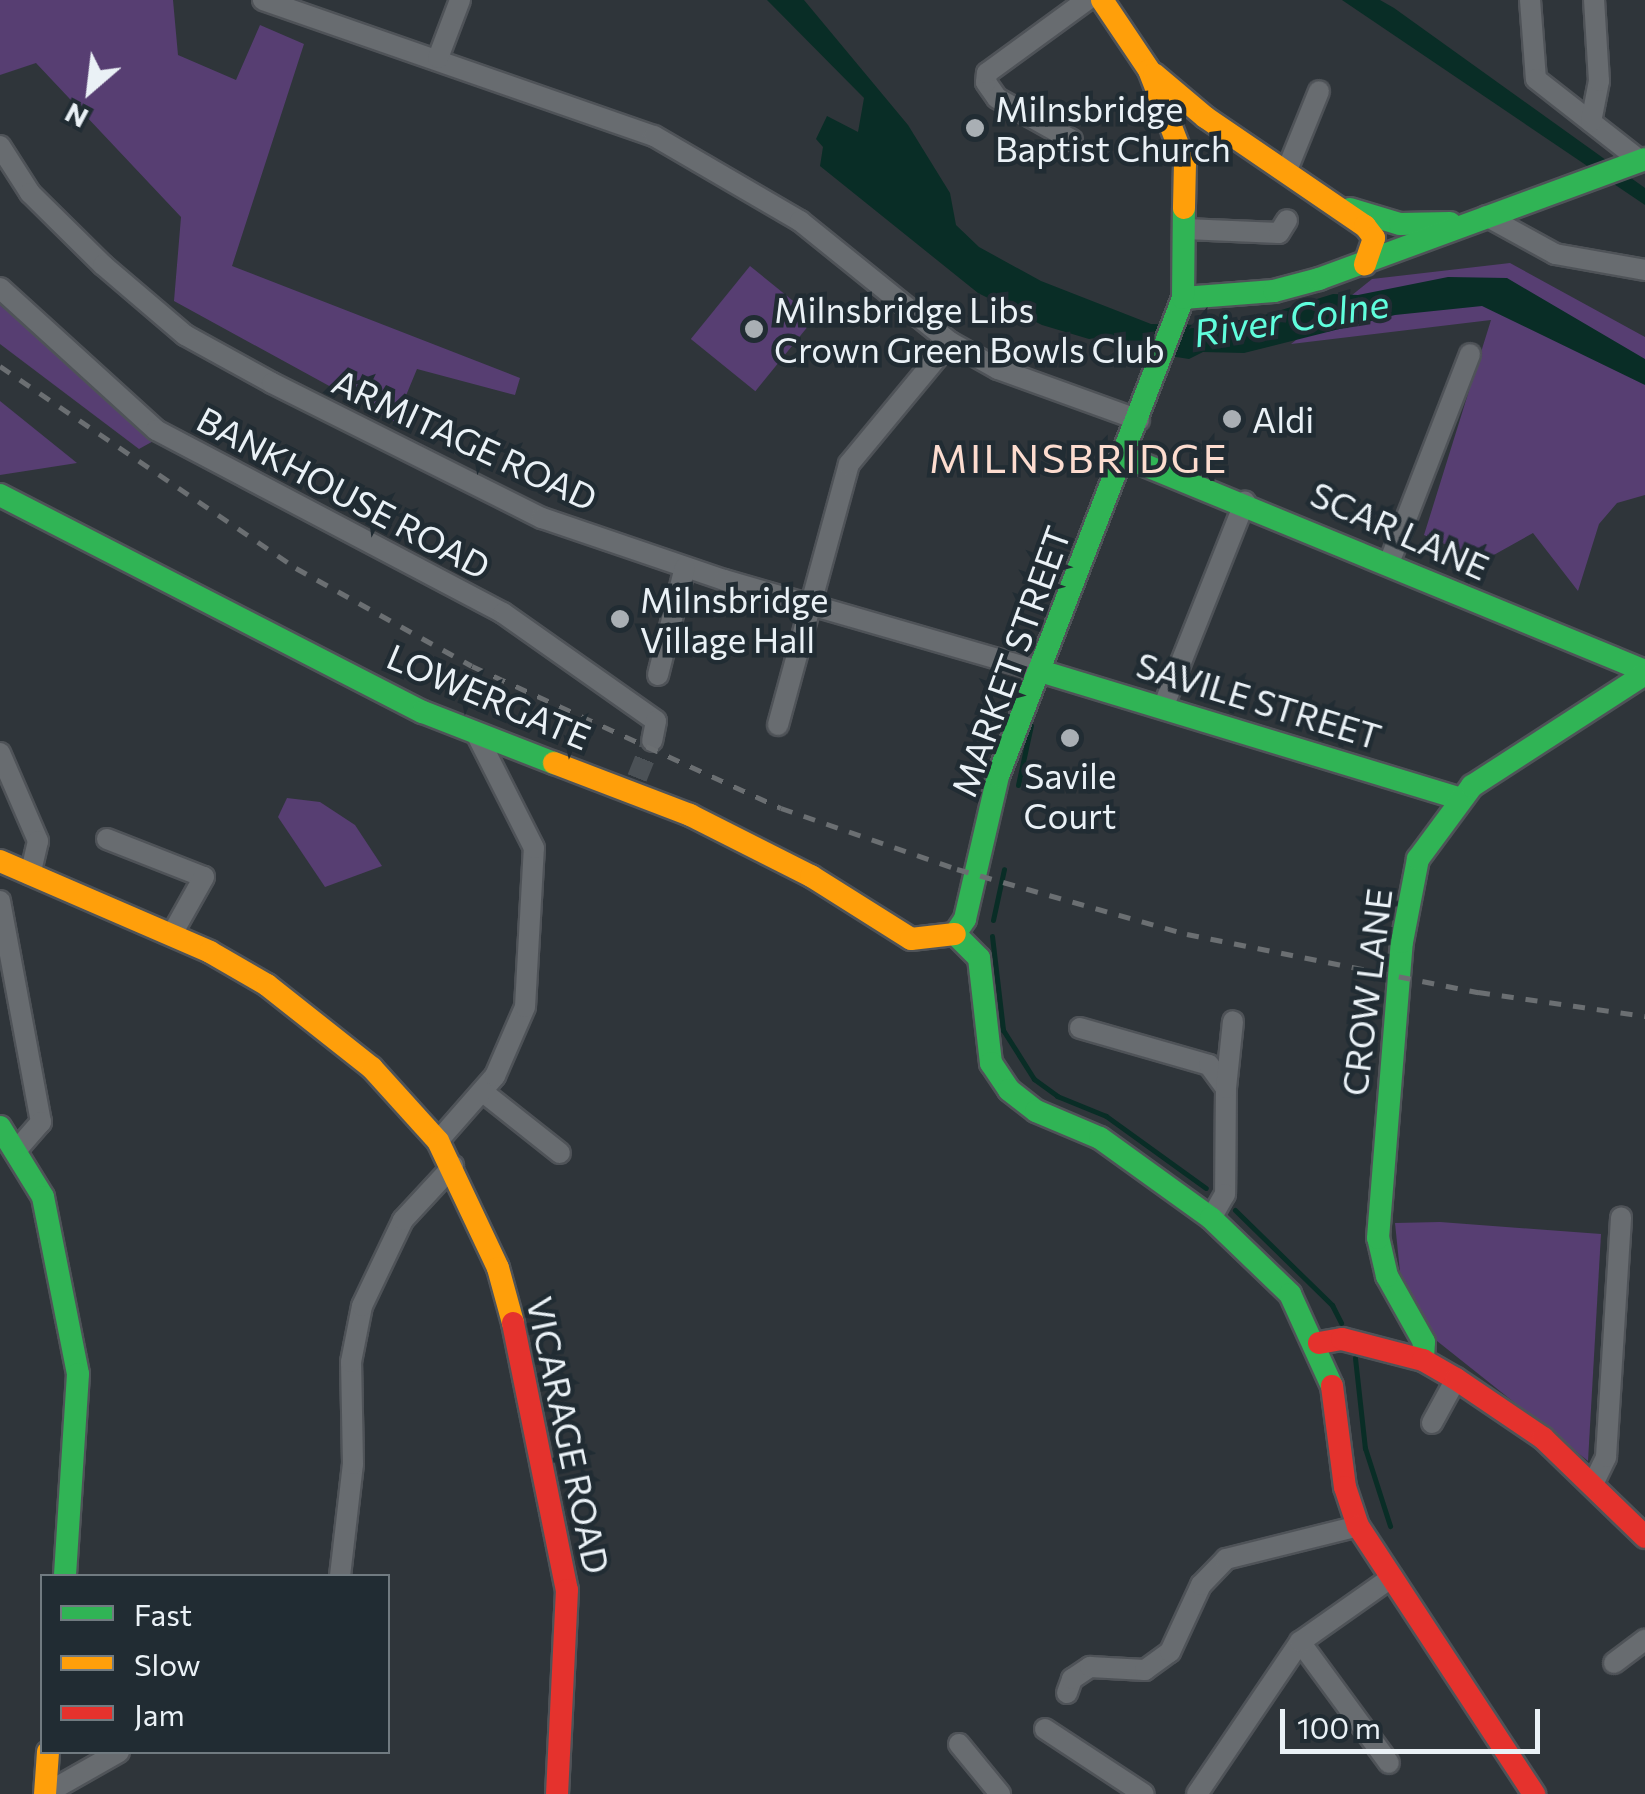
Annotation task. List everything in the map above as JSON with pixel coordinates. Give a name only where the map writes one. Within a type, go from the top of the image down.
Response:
[{"type":"street","points":[[263,0],[654,136],[800,221],[950,342],[998,369],[1139,420]]},
{"type":"street","points":[[438,58],[460,0]]},
{"type":"street","points":[[1072,140],[997,98],[986,82],[987,74],[1087,0]]},
{"type":"street","name":"MARKET STREET","points":[[955,934],[965,919],[998,776],[1126,457],[1182,303],[1185,163],[1149,70],[1102,0]]},
{"type":"street","points":[[1530,0],[1536,79],[1637,160]]},
{"type":"street","points":[[1590,122],[1600,80],[1594,0]]},
{"type":"street","name":"MARKET STREET","points":[[1149,70],[1205,117],[1336,203]]},
{"type":"street","points":[[1288,170],[1318,91]]},
{"type":"street","points":[[1185,163],[1205,117]]},
{"type":"street","name":"ARMITAGE ROAD","points":[[0,146],[30,193],[185,335],[542,518],[685,567],[1040,671]]},
{"type":"street","points":[[1182,303],[1274,291],[1365,264],[1591,174],[1637,160]]},
{"type":"street","points":[[1336,203],[1400,224],[1481,218],[1555,254],[1645,270]]},
{"type":"street","points":[[1336,203],[1374,238],[1365,264]]},
{"type":"street","points":[[1185,230],[1279,233],[1287,220]]},
{"type":"street","name":"BANKHOUSE ROAD","points":[[0,288],[156,430],[503,612],[656,721],[652,741]]},
{"type":"street","points":[[778,725],[849,464],[950,342]]},
{"type":"street","points":[[1388,562],[1470,354]]},
{"type":"street","name":"SCAR LANE","points":[[1126,457],[1245,501],[1645,673]]},
{"type":"street","name":"LOWERGATE","points":[[0,495],[477,735],[635,785],[811,876],[911,939],[955,934]]},
{"type":"street","points":[[1164,706],[1245,501]]},
{"type":"street","points":[[658,675],[685,567]]},
{"type":"street","name":"SAVILE STREET","points":[[1040,671],[1458,798]]},
{"type":"street","name":"CROW LANE","points":[[1423,1360],[1424,1342],[1387,1276],[1378,1238],[1402,942],[1418,859],[1458,798],[1549,730],[1645,673]]},
{"type":"street","points":[[438,1141],[483,1092],[525,1006],[534,848],[477,735]]},
{"type":"street","points":[[0,753],[38,841],[30,875]]},
{"type":"street","points":[[108,839],[204,877],[172,934]]},
{"type":"street","name":"VICARAGE ROAD","points":[[0,861],[172,934],[267,986],[329,1029],[438,1141],[453,1166],[498,1268],[534,1403],[567,1590],[557,1794]]},
{"type":"street","points":[[1,905],[41,1122],[16,1150]]},
{"type":"street","points":[[955,934],[979,958],[991,1062],[1009,1090],[1036,1111],[1100,1138],[1211,1218],[1290,1294],[1320,1343],[1337,1404],[1344,1487],[1358,1526],[1534,1794]]},
{"type":"street","points":[[1211,1218],[1225,1194],[1226,1088],[1233,1021]]},
{"type":"street","points":[[1080,1028],[1208,1065],[1226,1088]]},
{"type":"street","points":[[483,1092],[560,1153]]},
{"type":"street","points":[[0,1128],[42,1197],[78,1374],[65,1574]]},
{"type":"street","points":[[340,1574],[353,1464],[351,1362],[362,1306],[404,1220],[453,1166]]},
{"type":"street","points":[[1594,1482],[1606,1457],[1621,1218]]},
{"type":"street","points":[[1320,1343],[1342,1339],[1423,1360],[1543,1438],[1594,1482],[1645,1537]]},
{"type":"street","points":[[1432,1423],[1456,1380]]},
{"type":"street","points":[[1067,1693],[1072,1680],[1090,1667],[1146,1670],[1170,1652],[1201,1585],[1226,1559],[1358,1526]]},
{"type":"street","points":[[1196,1794],[1300,1642],[1392,1577]]},
{"type":"street","points":[[1614,1663],[1645,1640]]},
{"type":"street","points":[[1300,1642],[1388,1763]]},
{"type":"street","points":[[1045,1729],[1144,1794]]},
{"type":"street","points":[[960,1744],[1000,1794]]},
{"type":"street","points":[[45,1794],[48,1754]]},
{"type":"street","points":[[45,1794],[115,1754]]},
{"type":"shaded area","points":[[0,0],[173,0],[178,55],[236,80],[260,25],[304,44],[232,266],[520,378],[515,395],[417,369],[395,422],[174,301],[181,217],[36,63],[0,75]]},
{"type":"shaded area","points":[[1510,263],[1645,337],[1645,495],[1617,503],[1599,524],[1578,591],[1533,533],[1483,561],[1424,535],[1491,320],[1291,344],[1372,279]]},
{"type":"shaded area","name":"Milnsbridge Libs Crown Green Bowls Club","points":[[750,266],[815,318],[755,391],[691,339]]},
{"type":"shaded area","points":[[0,305],[157,439],[139,449],[0,344]]},
{"type":"shaded area","points":[[0,401],[77,463],[0,475]]},
{"type":"shaded area","points":[[287,798],[320,802],[355,825],[382,866],[325,887],[278,817]]},
{"type":"shaded area","points":[[1440,1222],[1601,1234],[1588,1461],[1437,1341],[1400,1272],[1395,1223]]},
{"type":"water","name":"River Colne","points":[[767,0],[804,0],[908,125],[950,193],[956,225],[979,247],[1041,281],[1151,324],[1201,325],[1255,318],[1333,294],[1358,295],[1448,277],[1507,278],[1645,359],[1645,385],[1482,306],[1395,315],[1244,353],[1203,352],[1189,359],[1138,351],[1113,336],[1089,339],[1042,325],[978,293],[820,166],[823,147],[816,139],[827,116],[858,132],[864,98]]},
{"type":"water","points":[[1342,0],[1380,0],[1394,8],[1645,188],[1645,205]]},
{"type":"waterway","points":[[1018,785],[1031,725]]},
{"type":"waterway","points":[[993,920],[1004,869]]},
{"type":"waterway","points":[[992,936],[1003,1030],[1034,1079],[1057,1096],[1106,1116],[1206,1188]]},
{"type":"waterway","points":[[1235,1210],[1332,1305],[1341,1323]]},
{"type":"waterway","points":[[1355,1358],[1365,1448],[1390,1526]]},
{"type":"tunnel","points":[[637,778],[652,741]]},
{"type":"railway","points":[[0,366],[296,568],[472,666],[781,808],[957,869],[1187,934],[1478,992],[1645,1016]]},
{"type":"traffic: fast","points":[[1183,298],[1274,291],[1319,279],[1645,159]]},
{"type":"traffic: fast","points":[[955,934],[965,919],[998,776],[1183,298],[1184,208]]},
{"type":"traffic: fast","points":[[1350,209],[1400,224],[1450,223]]},
{"type":"traffic: fast","points":[[1125,457],[1645,671]]},
{"type":"traffic: fast","points":[[0,495],[423,712],[554,763]]},
{"type":"traffic: fast","points":[[1040,671],[1458,798]]},
{"type":"traffic: fast","points":[[1423,1360],[1424,1342],[1387,1276],[1378,1238],[1402,942],[1418,859],[1472,786],[1645,674]]},
{"type":"traffic: fast","points":[[955,934],[979,958],[991,1063],[1009,1090],[1036,1111],[1100,1138],[1211,1218],[1290,1294],[1332,1386]]},
{"type":"traffic: fast","points":[[0,1127],[43,1197],[78,1374],[65,1574]]},
{"type":"traffic: slow","points":[[1102,0],[1149,70],[1185,163],[1184,208]]},
{"type":"traffic: slow","points":[[1154,74],[1205,117],[1365,226],[1374,238],[1365,264]]},
{"type":"traffic: slow","points":[[554,763],[690,815],[811,876],[911,939],[955,934]]},
{"type":"traffic: slow","points":[[0,861],[210,952],[267,985],[372,1068],[438,1141],[498,1268],[513,1323]]},
{"type":"traffic: slow","points":[[45,1794],[48,1754]]},
{"type":"traffic: jam","points":[[513,1323],[567,1590],[557,1794]]},
{"type":"traffic: jam","points":[[1319,1343],[1342,1339],[1423,1360],[1456,1379],[1543,1438],[1645,1537]]},
{"type":"traffic: jam","points":[[1332,1386],[1345,1487],[1358,1526],[1534,1794]]},
{"type":"place","name":"Milnsbridge Baptist Church","points":[[975,128]]},
{"type":"place","name":"Milnsbridge Libs Crown Green Bowls Club","points":[[754,329]]},
{"type":"place","name":"Aldi","points":[[1232,419]]},
{"type":"place","name":"Milnsbridge Village Hall","points":[[620,619]]},
{"type":"place","name":"Savile Court","points":[[1070,738]]},
{"type":"district","name":"MILNSBRIDGE","points":[[1079,457]]}]
